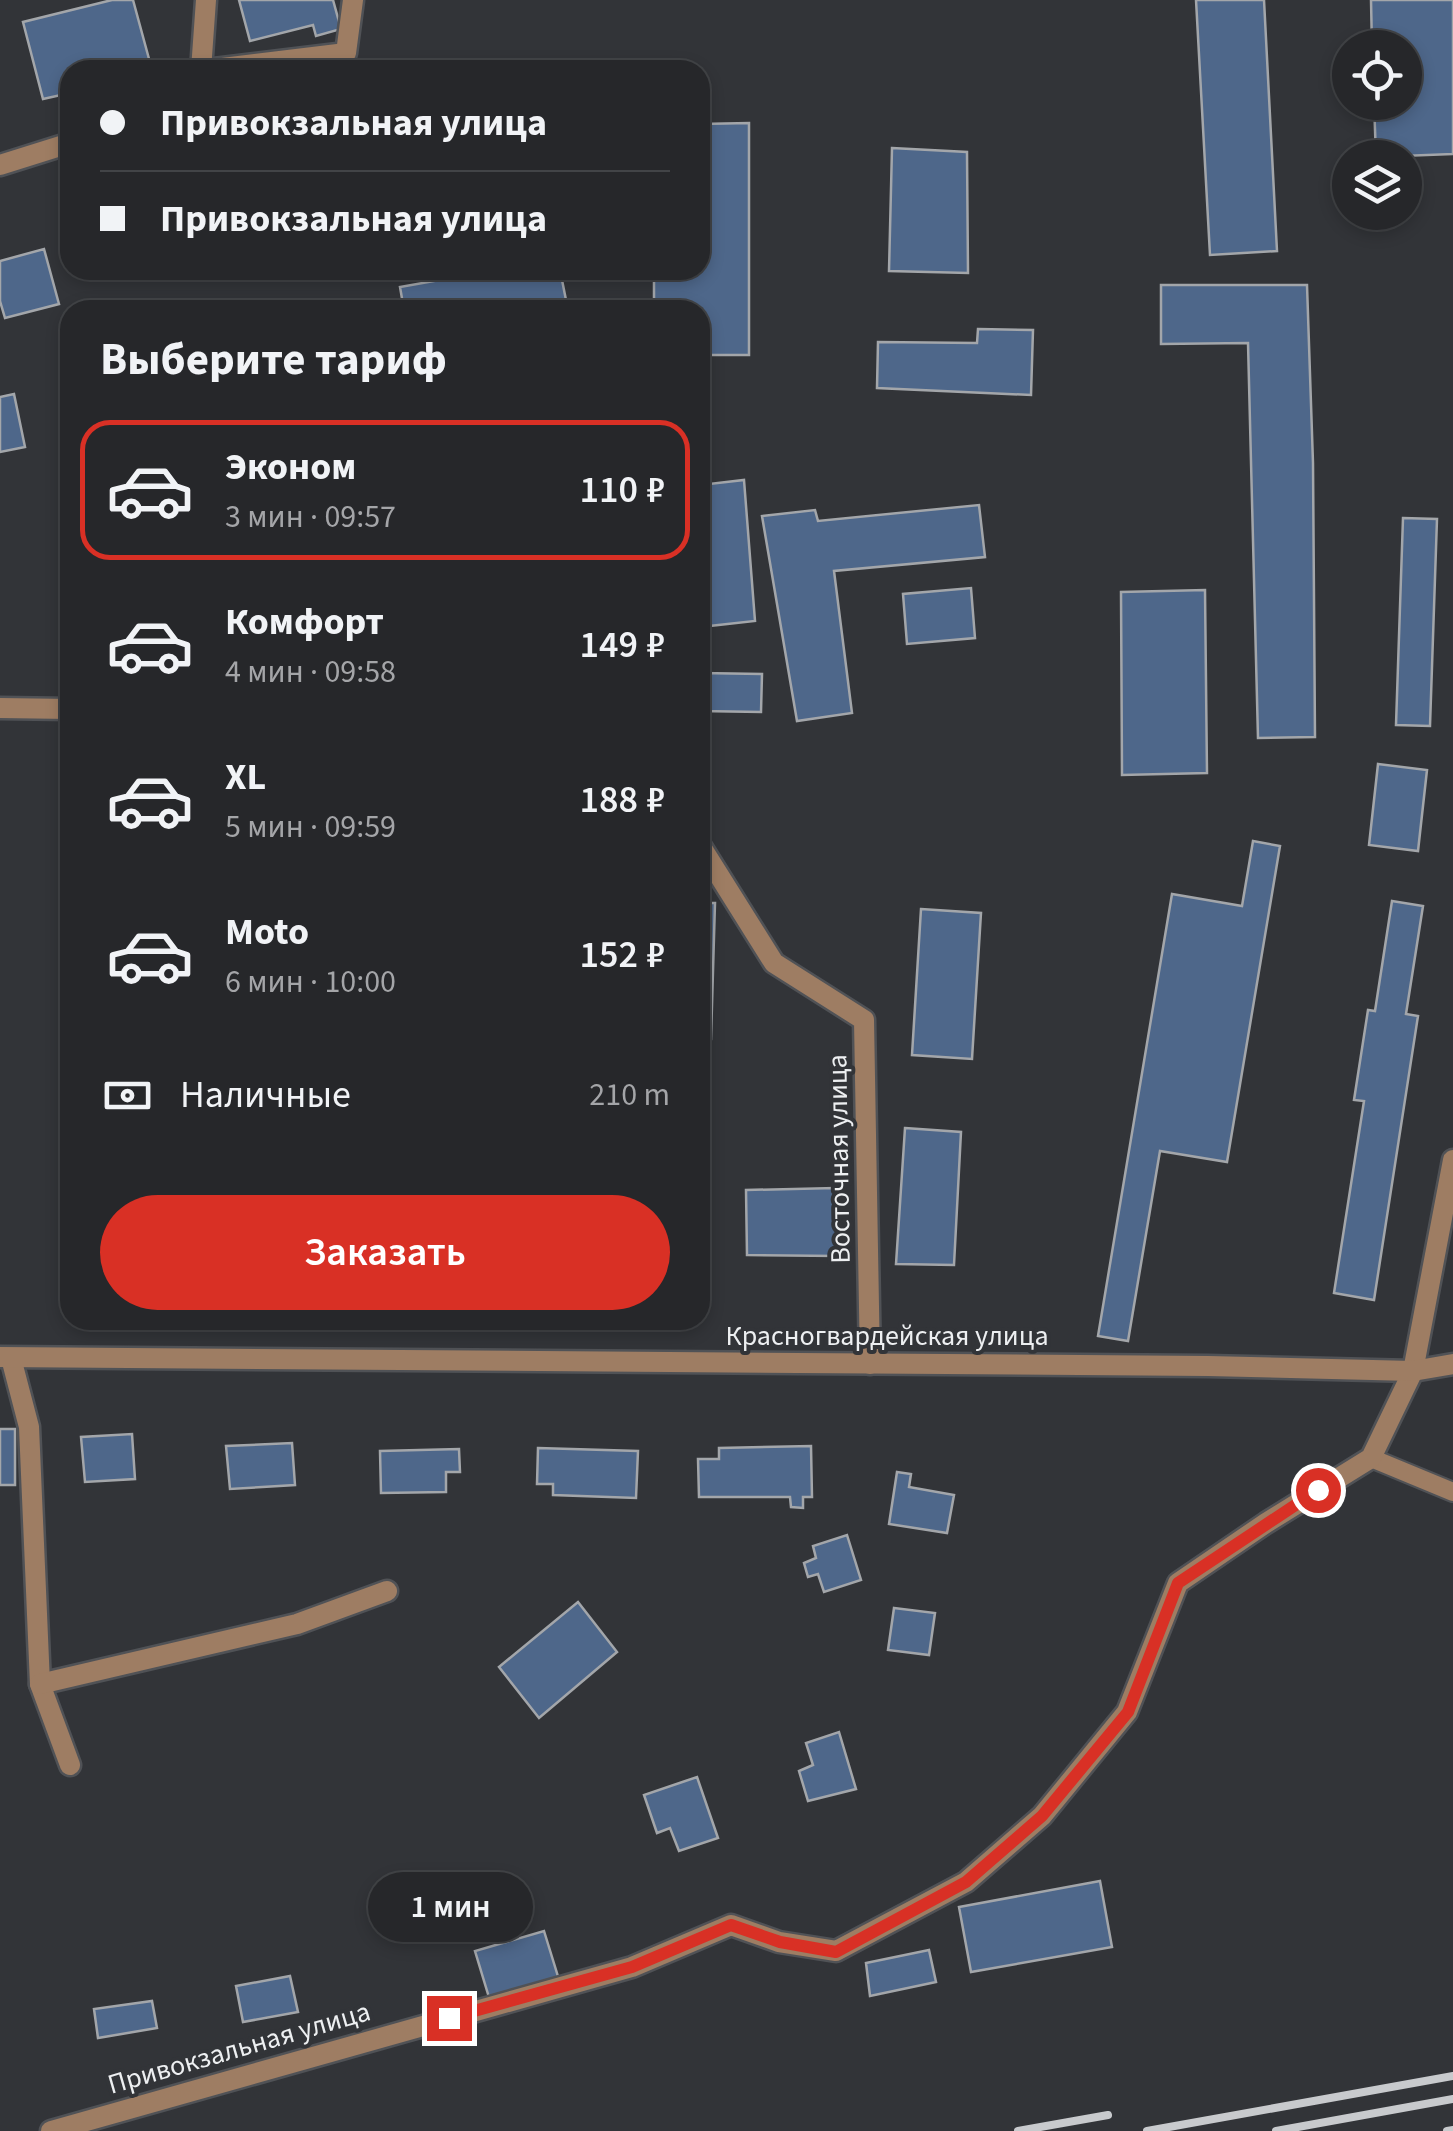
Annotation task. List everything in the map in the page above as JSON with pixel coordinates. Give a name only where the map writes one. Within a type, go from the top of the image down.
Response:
[{"type":"street","points":[[204,60],[206,0]]},
{"type":"street","points":[[288,60],[346,53],[352,0]]},
{"type":"street","points":[[0,166],[60,147]]},
{"type":"street","points":[[0,708],[60,708]]},
{"type":"street","name":"Восточная улица","points":[[710,861],[774,963],[864,1020],[870,1364]]},
{"type":"street","points":[[1371,1458],[1412,1371],[1453,1160]]},
{"type":"street","points":[[6,1358],[29,1427],[40,1684],[70,1766]]},
{"type":"street","name":"Красногвардейская улица","points":[[6,1358],[1412,1371],[1453,1364]]},
{"type":"street","name":"Привокзальная улица","points":[[51,2131],[632,1967],[731,1925],[780,1942],[836,1952],[966,1882],[1042,1816],[1128,1712],[1178,1583],[1371,1458]]},
{"type":"street","points":[[40,1684],[297,1624],[387,1591]]},
{"type":"lane","points":[[1371,1458],[1453,1493]]},
{"type":"building","points":[[112,0],[133,0],[149,60],[60,60],[60,95],[43,99],[23,22]]},
{"type":"building","points":[[239,0],[333,0],[341,29],[316,36],[313,25],[250,41]]},
{"type":"building","points":[[1196,0],[1264,0],[1277,251],[1210,255]]},
{"type":"building","points":[[1371,0],[1453,0],[1453,154],[1422,155],[1422,140],[1375,140],[1375,120],[1422,120],[1422,30],[1372,30]]},
{"type":"building","points":[[749,123],[749,355],[710,355],[710,300],[654,300],[654,280],[710,280],[710,124]]},
{"type":"building","points":[[892,148],[967,152],[968,273],[889,271]]},
{"type":"building","points":[[44,249],[59,304],[5,318],[0,301],[0,261]]},
{"type":"building","points":[[440,280],[562,280],[566,300],[402,300],[400,287]]},
{"type":"building","points":[[1161,285],[1307,285],[1315,737],[1258,738],[1248,343],[1161,344]]},
{"type":"building","points":[[978,329],[1033,330],[1031,395],[877,388],[878,342],[977,343]]},
{"type":"building","points":[[14,394],[25,447],[0,452],[0,397]]},
{"type":"building","points":[[744,480],[755,621],[710,626],[710,484]]},
{"type":"building","points":[[979,505],[985,557],[834,571],[852,713],[797,721],[762,516],[815,510],[818,521]]},
{"type":"building","points":[[1403,518],[1437,519],[1430,726],[1396,725]]},
{"type":"building","points":[[971,588],[975,638],[907,644],[903,594]]},
{"type":"building","points":[[1205,590],[1207,773],[1122,775],[1121,592]]},
{"type":"building","points":[[710,673],[762,674],[761,712],[710,711]]},
{"type":"building","points":[[1378,764],[1427,770],[1418,851],[1369,845]]},
{"type":"building","points":[[1253,841],[1280,846],[1227,1162],[1160,1151],[1128,1341],[1098,1336],[1172,894],[1242,906]]},
{"type":"building","points":[[1392,901],[1423,906],[1406,1014],[1418,1016],[1374,1300],[1334,1293],[1364,1101],[1354,1100],[1368,1010],[1375,1011]]},
{"type":"building","points":[[710,903],[715,903],[711,1039]]},
{"type":"building","points":[[921,909],[981,913],[972,1059],[912,1055]]},
{"type":"building","points":[[905,1128],[961,1132],[954,1265],[896,1264]]},
{"type":"building","points":[[835,1188],[837,1256],[747,1255],[746,1190]]},
{"type":"building","points":[[0,1429],[15,1429],[15,1485],[0,1485]]},
{"type":"building","points":[[132,1434],[135,1479],[85,1482],[81,1437]]},
{"type":"building","points":[[292,1443],[295,1485],[230,1489],[226,1446]]},
{"type":"building","points":[[811,1446],[812,1497],[803,1497],[803,1508],[791,1507],[790,1497],[699,1497],[698,1459],[719,1459],[719,1448]]},
{"type":"building","points":[[538,1448],[638,1451],[636,1498],[553,1495],[553,1484],[537,1484]]},
{"type":"building","points":[[459,1449],[460,1472],[446,1472],[446,1492],[381,1493],[380,1451]]},
{"type":"building","points":[[897,1472],[911,1474],[909,1487],[954,1495],[947,1533],[889,1524]]},
{"type":"building","points":[[847,1535],[861,1580],[824,1592],[818,1574],[808,1577],[804,1563],[816,1558],[813,1546]]},
{"type":"building","points":[[578,1602],[617,1652],[539,1718],[499,1667]]},
{"type":"building","points":[[894,1608],[935,1613],[929,1655],[888,1650]]},
{"type":"building","points":[[839,1732],[856,1789],[808,1801],[799,1771],[813,1765],[806,1743]]},
{"type":"building","points":[[697,1777],[718,1838],[679,1851],[670,1828],[657,1833],[644,1795]]},
{"type":"building","points":[[1100,1881],[1112,1947],[971,1972],[959,1907]]},
{"type":"building","points":[[544,1931],[560,1983],[491,2004],[475,1951]]},
{"type":"building","points":[[929,1950],[936,1982],[870,1996],[866,1963]]},
{"type":"building","points":[[290,1976],[298,2012],[243,2022],[236,1986]]},
{"type":"building","points":[[152,2001],[157,2028],[98,2038],[94,2009]]},
{"type":"railway","points":[[1147,2131],[1453,2076]]},
{"type":"railway","points":[[1276,2131],[1453,2099]]},
{"type":"railway","points":[[1018,2131],[1108,2115]]},
{"type":"railway","points":[[1447,2131],[1453,2130]]},
{"type":"route","points":[[449,2018],[632,1967],[731,1925],[780,1942],[836,1952],[966,1882],[1042,1816],[1128,1712],[1178,1583],[1318,1490]]}]
